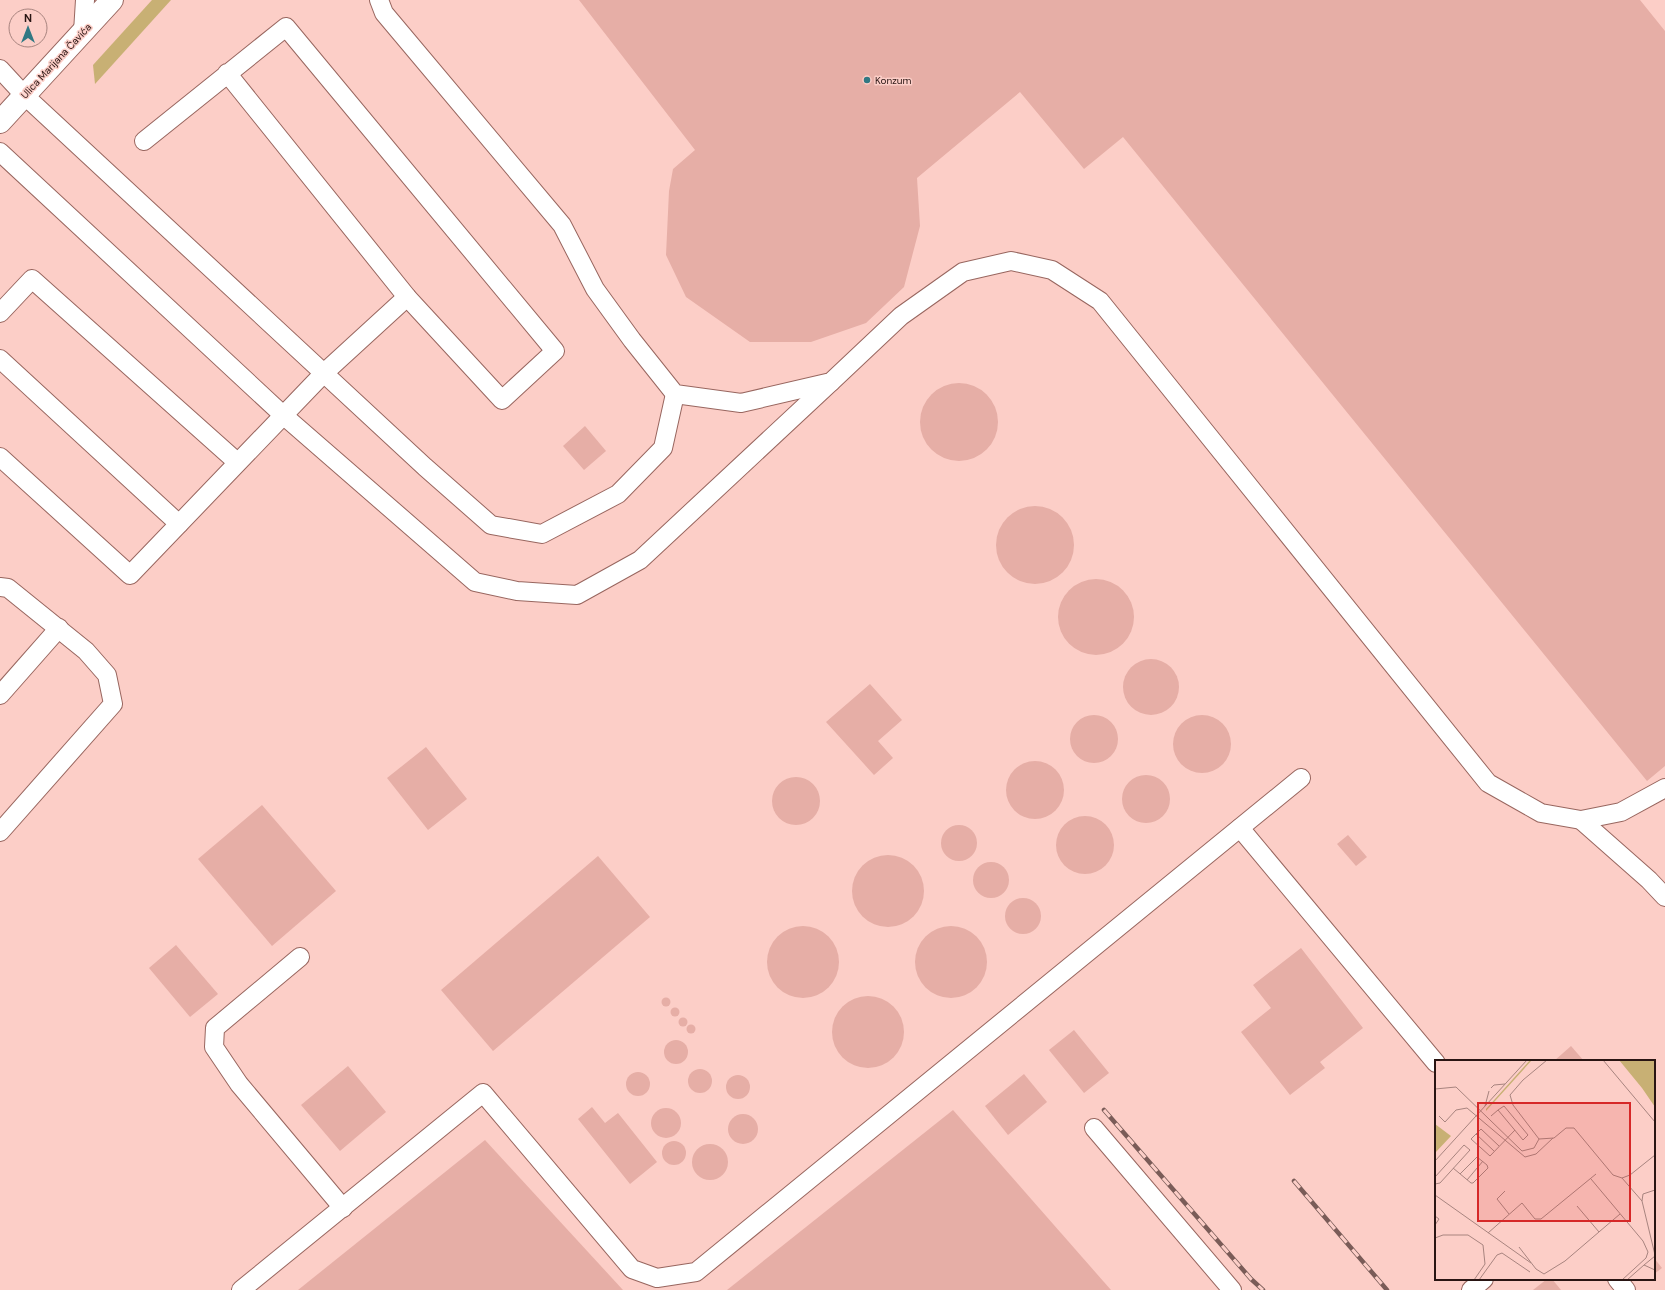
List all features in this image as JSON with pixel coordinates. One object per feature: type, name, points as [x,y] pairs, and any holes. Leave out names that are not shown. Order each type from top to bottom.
[{"type":"street","name":"Ulica Marijana Čavića","points":[[0,122],[112,0]]},
{"type":"lane","points":[[83,32],[85,0]]},
{"type":"lane","points":[[379,0],[384,13],[562,224],[595,289],[632,340],[675,394],[741,403],[831,382]]},
{"type":"lane","points":[[144,142],[227,73],[286,27],[555,351],[502,400],[407,297],[227,73]]},
{"type":"lane","points":[[0,69],[24,95],[324,373],[491,525],[542,534],[618,494],[663,448],[675,394]]},
{"type":"lane","points":[[0,152],[284,415],[475,582],[516,591],[577,595],[640,560],[901,316],[963,272],[1011,262],[1052,270],[1100,301],[1488,783],[1541,813],[1581,820],[1621,812],[1665,788]]},
{"type":"lane","points":[[0,313],[32,279],[237,462]]},
{"type":"lane","points":[[0,457],[130,575],[324,373],[407,297]]},
{"type":"lane","points":[[0,359],[179,524]]},
{"type":"lane","points":[[0,587],[8,588],[86,651],[107,675],[113,704],[0,832]]},
{"type":"lane","points":[[0,696],[59,628]]},
{"type":"lane","points":[[241,1290],[483,1093],[632,1269],[657,1278],[696,1272],[1301,778]]},
{"type":"lane","points":[[1581,820],[1649,880],[1665,897]]},
{"type":"lane","points":[[1240,828],[1435,1062]]},
{"type":"lane","points":[[300,957],[215,1028],[214,1047],[239,1084],[343,1208]]},
{"type":"lane","points":[[1094,1128],[1232,1290]]},
{"type":"lane","points":[[1471,1290],[1483,1280]]},
{"type":"lane","points":[[1618,1280],[1626,1290]]},
{"type":"shaded area","points":[[152,0],[171,0],[95,84],[93,65]]},
{"type":"building","points":[[579,0],[1640,0],[1665,31],[1665,766],[1647,781],[1123,137],[1084,169],[1020,92],[917,178],[920,226],[904,287],[866,323],[811,342],[750,342],[686,297],[666,255],[669,191],[673,169],[695,150]]},
{"type":"building","points":[[959,383],[974,386],[986,395],[995,407],[998,422],[995,437],[986,449],[974,458],[959,461],[944,458],[932,449],[923,437],[920,422],[923,407],[932,395],[944,386]]},
{"type":"building","points":[[585,426],[606,451],[584,470],[563,446]]},
{"type":"building","points":[[1035,506],[1050,509],[1062,518],[1071,530],[1074,545],[1071,560],[1062,572],[1050,581],[1035,584],[1020,581],[1008,572],[999,560],[996,545],[999,530],[1008,518],[1020,509]]},
{"type":"building","points":[[1088,579],[1104,579],[1117,585],[1128,596],[1134,609],[1132,632],[1117,649],[1104,655],[1088,655],[1075,649],[1060,632],[1058,625],[1058,609],[1064,596],[1081,581]]},
{"type":"building","points":[[1145,659],[1157,659],[1167,663],[1175,671],[1179,681],[1179,693],[1175,703],[1167,711],[1157,715],[1145,715],[1135,711],[1127,703],[1123,693],[1123,681],[1127,671],[1135,663]]},
{"type":"building","points":[[870,684],[902,720],[878,741],[893,758],[874,775],[826,722]]},
{"type":"building","points":[[1094,715],[1103,717],[1111,722],[1116,730],[1118,739],[1116,748],[1111,756],[1103,761],[1094,763],[1085,761],[1077,756],[1072,748],[1070,739],[1072,730],[1077,722],[1085,717]]},
{"type":"building","points":[[1202,715],[1218,720],[1226,728],[1231,744],[1226,760],[1218,768],[1202,773],[1186,768],[1178,760],[1173,744],[1178,728],[1186,720]]},
{"type":"building","points":[[426,747],[467,799],[428,830],[387,778]]},
{"type":"building","points":[[1035,761],[1051,766],[1059,774],[1064,790],[1059,806],[1051,814],[1035,819],[1019,814],[1011,806],[1006,790],[1011,774],[1019,766]]},
{"type":"building","points":[[1141,775],[1151,775],[1163,782],[1170,794],[1170,804],[1163,816],[1151,823],[1141,823],[1133,819],[1126,812],[1122,804],[1122,794],[1126,786],[1133,779]]},
{"type":"building","points":[[796,777],[805,779],[813,784],[818,792],[820,801],[818,810],[813,818],[805,823],[796,825],[787,823],[779,818],[774,810],[772,801],[774,792],[779,784],[787,779]]},
{"type":"building","points":[[262,805],[336,891],[272,946],[198,859]]},
{"type":"building","points":[[1085,816],[1101,821],[1109,829],[1114,845],[1109,861],[1101,869],[1085,874],[1069,869],[1061,861],[1056,845],[1061,829],[1069,821]]},
{"type":"building","points":[[963,825],[972,830],[976,836],[976,850],[972,856],[963,861],[955,861],[946,856],[942,850],[941,839],[946,830],[952,826]]},
{"type":"building","points":[[1348,835],[1367,857],[1356,866],[1337,844]]},
{"type":"building","points":[[881,855],[895,855],[902,857],[914,865],[922,877],[924,891],[922,905],[914,917],[902,925],[895,927],[881,927],[874,925],[862,917],[854,905],[852,898],[852,884],[854,877],[862,865],[874,857]]},
{"type":"building","points":[[598,856],[650,917],[493,1051],[441,990]]},
{"type":"building","points":[[995,862],[1004,867],[1008,873],[1008,887],[1004,893],[995,898],[987,898],[978,893],[974,887],[973,876],[978,867],[984,863]]},
{"type":"building","points":[[1027,898],[1036,903],[1040,909],[1040,923],[1036,929],[1027,934],[1019,934],[1010,929],[1006,923],[1005,912],[1010,903],[1016,899]]},
{"type":"building","points":[[796,926],[810,926],[817,928],[829,936],[837,948],[839,962],[837,976],[829,988],[817,996],[810,998],[796,998],[789,996],[777,988],[769,976],[767,969],[767,955],[769,948],[777,936],[789,928]]},
{"type":"building","points":[[944,926],[958,926],[965,928],[977,936],[985,948],[987,962],[985,976],[977,988],[965,996],[958,998],[944,998],[937,996],[925,988],[917,976],[915,969],[915,955],[917,948],[925,936],[937,928]]},
{"type":"building","points":[[176,945],[218,994],[190,1017],[149,968]]},
{"type":"building","points":[[1301,948],[1363,1028],[1320,1062],[1325,1068],[1290,1095],[1241,1032],[1271,1008],[1253,985]]},
{"type":"building","points":[[861,996],[875,996],[882,998],[894,1006],[902,1018],[904,1032],[902,1046],[894,1058],[882,1066],[875,1068],[861,1068],[854,1066],[842,1058],[834,1046],[832,1039],[832,1025],[834,1018],[842,1006],[854,998]]},
{"type":"building","points":[[664,998],[668,998],[670,1002],[668,1006],[664,1006],[662,1004],[662,1000]]},
{"type":"building","points":[[673,1008],[677,1008],[679,1012],[677,1016],[673,1016],[671,1014],[671,1010]]},
{"type":"building","points":[[681,1018],[685,1018],[687,1022],[685,1026],[681,1026],[679,1024],[679,1020]]},
{"type":"building","points":[[689,1025],[693,1025],[695,1029],[693,1033],[689,1033],[687,1031],[687,1027]]},
{"type":"building","points":[[1074,1030],[1109,1073],[1084,1093],[1049,1050]]},
{"type":"building","points":[[676,1040],[681,1041],[687,1047],[687,1057],[681,1063],[676,1064],[671,1063],[665,1057],[664,1052],[665,1047],[671,1041]]},
{"type":"building","points":[[1571,1046],[1583,1060],[1555,1060]]},
{"type":"building","points":[[348,1066],[386,1112],[340,1151],[301,1105]]},
{"type":"building","points":[[700,1069],[705,1070],[711,1076],[711,1086],[705,1092],[700,1093],[695,1092],[689,1086],[688,1081],[689,1076],[695,1070]]},
{"type":"building","points":[[638,1072],[643,1073],[649,1079],[649,1089],[643,1095],[638,1096],[633,1095],[627,1089],[626,1084],[627,1079],[633,1073]]},
{"type":"building","points":[[1024,1074],[1047,1102],[1008,1135],[985,1106]]},
{"type":"building","points":[[738,1075],[743,1076],[749,1082],[749,1092],[743,1098],[738,1099],[733,1098],[727,1092],[726,1087],[727,1082],[733,1076]]},
{"type":"building","points":[[592,1107],[605,1123],[618,1113],[657,1162],[630,1184],[578,1119]]},
{"type":"building","points":[[666,1108],[676,1113],[681,1123],[676,1133],[666,1138],[656,1133],[651,1123],[656,1113]]},
{"type":"building","points":[[953,1110],[1111,1290],[727,1290]]},
{"type":"building","points":[[743,1114],[753,1119],[758,1129],[753,1139],[743,1144],[733,1139],[728,1129],[733,1119]]},
{"type":"building","points":[[485,1140],[623,1290],[298,1290]]},
{"type":"building","points":[[674,1141],[679,1142],[685,1148],[685,1158],[679,1164],[674,1165],[669,1164],[663,1158],[662,1153],[663,1148],[669,1142]]},
{"type":"building","points":[[713,1144],[723,1149],[727,1155],[727,1169],[723,1175],[717,1179],[707,1180],[697,1175],[693,1169],[692,1159],[697,1149],[703,1145]]},
{"type":"building","points":[[1655,1259],[1662,1268],[1655,1273]]},
{"type":"building","points":[[1546,1280],[1553,1280],[1561,1290],[1533,1290]]},
{"type":"railway","points":[[1104,1110],[1251,1279],[1263,1290]]},
{"type":"railway","points":[[1294,1181],[1387,1290]]},
{"type":"place","name":"Konzum","points":[[867,80]]}]
